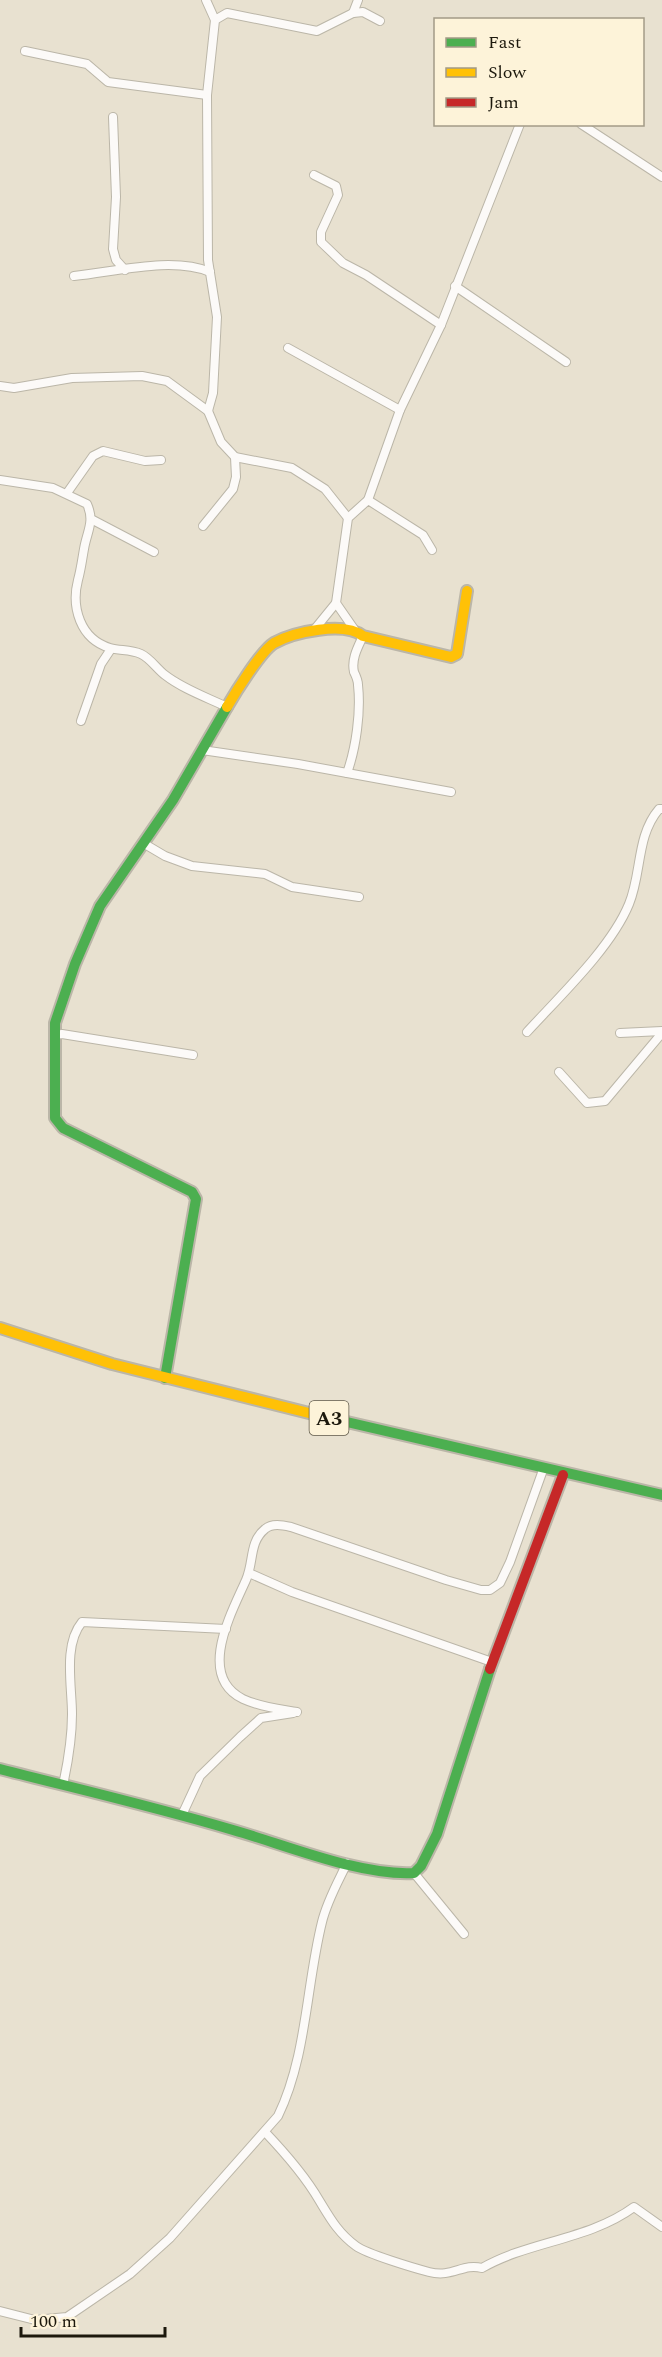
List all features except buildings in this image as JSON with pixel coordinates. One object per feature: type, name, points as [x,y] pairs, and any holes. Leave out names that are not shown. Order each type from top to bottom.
[{"type":"main road","points":[[165,1378],[196,1199],[192,1192],[63,1128],[55,1118],[55,1023],[75,964],[100,906],[143,843],[227,707],[266,649],[272,644],[315,630],[359,633],[451,657],[457,654],[467,591]]},
{"type":"main road","name":"A3","points":[[0,1328],[44,1344],[165,1378],[563,1475],[662,1495]]},
{"type":"main road","points":[[0,1769],[182,1815],[347,1863],[393,1874],[414,1873],[421,1866],[437,1834],[492,1662],[563,1475]]},
{"type":"street","points":[[206,0],[215,20],[207,95],[210,272],[217,317],[213,393],[208,411]]},
{"type":"street","points":[[353,13],[358,0]]},
{"type":"street","points":[[215,20],[227,13],[317,31],[353,13],[363,12],[380,21]]},
{"type":"street","points":[[25,51],[87,64],[108,82],[207,95]]},
{"type":"street","points":[[112,117],[116,197],[113,249],[116,260],[125,270]]},
{"type":"street","points":[[315,630],[336,603],[348,518],[368,500],[400,410],[441,325],[519,126]]},
{"type":"street","points":[[584,126],[662,177]]},
{"type":"street","points":[[314,175],[336,186],[338,195],[321,232],[321,242],[343,264],[366,275],[441,325]]},
{"type":"street","points":[[74,276],[194,265],[210,272]]},
{"type":"street","points":[[455,285],[566,362]]},
{"type":"street","points":[[288,348],[400,410]]},
{"type":"street","points":[[0,386],[15,388],[72,378],[142,376],[167,381],[208,411],[221,442],[235,457],[292,468],[325,489],[348,518]]},
{"type":"street","points":[[67,493],[93,456],[104,451],[145,461],[161,460]]},
{"type":"street","points":[[203,526],[233,489],[236,477],[235,457]]},
{"type":"street","points":[[0,480],[53,488],[87,504],[91,519],[77,583],[77,614],[91,639],[111,649],[127,649],[143,655],[173,680],[227,707]]},
{"type":"street","points":[[368,500],[423,535],[432,550]]},
{"type":"street","points":[[91,519],[154,552]]},
{"type":"street","points":[[336,603],[359,633],[353,669],[358,684],[358,702],[353,757],[347,773]]},
{"type":"street","points":[[81,721],[101,664],[111,649]]},
{"type":"street","points":[[202,750],[451,792]]},
{"type":"street","points":[[527,1032],[569,986],[618,926],[630,902],[649,821],[659,809],[662,809]]},
{"type":"street","points":[[143,843],[165,856],[192,866],[265,874],[292,887],[359,897]]},
{"type":"street","points":[[620,1033],[662,1032]]},
{"type":"street","points":[[559,1072],[587,1103],[605,1101],[662,1032]]},
{"type":"street","points":[[55,1035],[62,1034],[193,1054]]},
{"type":"street","points":[[182,1815],[200,1776],[261,1718],[297,1712],[244,1699],[235,1694],[219,1670],[226,1629],[249,1573],[258,1536],[270,1525],[283,1526],[446,1580],[481,1590],[490,1590],[500,1583],[510,1562],[543,1470]]},
{"type":"street","points":[[249,1573],[292,1592],[492,1662]]},
{"type":"street","points":[[63,1785],[70,1749],[72,1714],[70,1677],[73,1643],[76,1630],[82,1622],[226,1629]]},
{"type":"street","points":[[0,2312],[34,2320],[67,2317],[130,2274],[170,2238],[278,2116],[289,2093],[322,1922],[347,1863]]},
{"type":"street","points":[[414,1873],[464,1935]]},
{"type":"street","points":[[265,2132],[319,2199],[327,2218],[341,2234],[358,2248],[429,2272],[447,2275],[473,2266],[482,2268],[500,2257],[546,2245],[617,2219],[634,2207],[662,2228]]},
{"type":"traffic: fast","points":[[165,1378],[196,1199],[192,1192],[63,1128],[55,1118],[55,1023],[75,964],[100,906],[173,800],[227,707]]},
{"type":"traffic: fast","points":[[321,1416],[662,1495]]},
{"type":"traffic: fast","points":[[0,1769],[233,1830],[347,1865],[393,1873],[414,1873],[421,1866],[437,1834],[490,1669]]},
{"type":"traffic: slow","points":[[227,707],[269,647],[283,639],[306,632],[344,629],[363,636],[451,657],[457,654],[467,591]]},
{"type":"traffic: slow","points":[[0,1328],[112,1364],[321,1416]]},
{"type":"traffic: jam","points":[[490,1669],[563,1475]]}]
